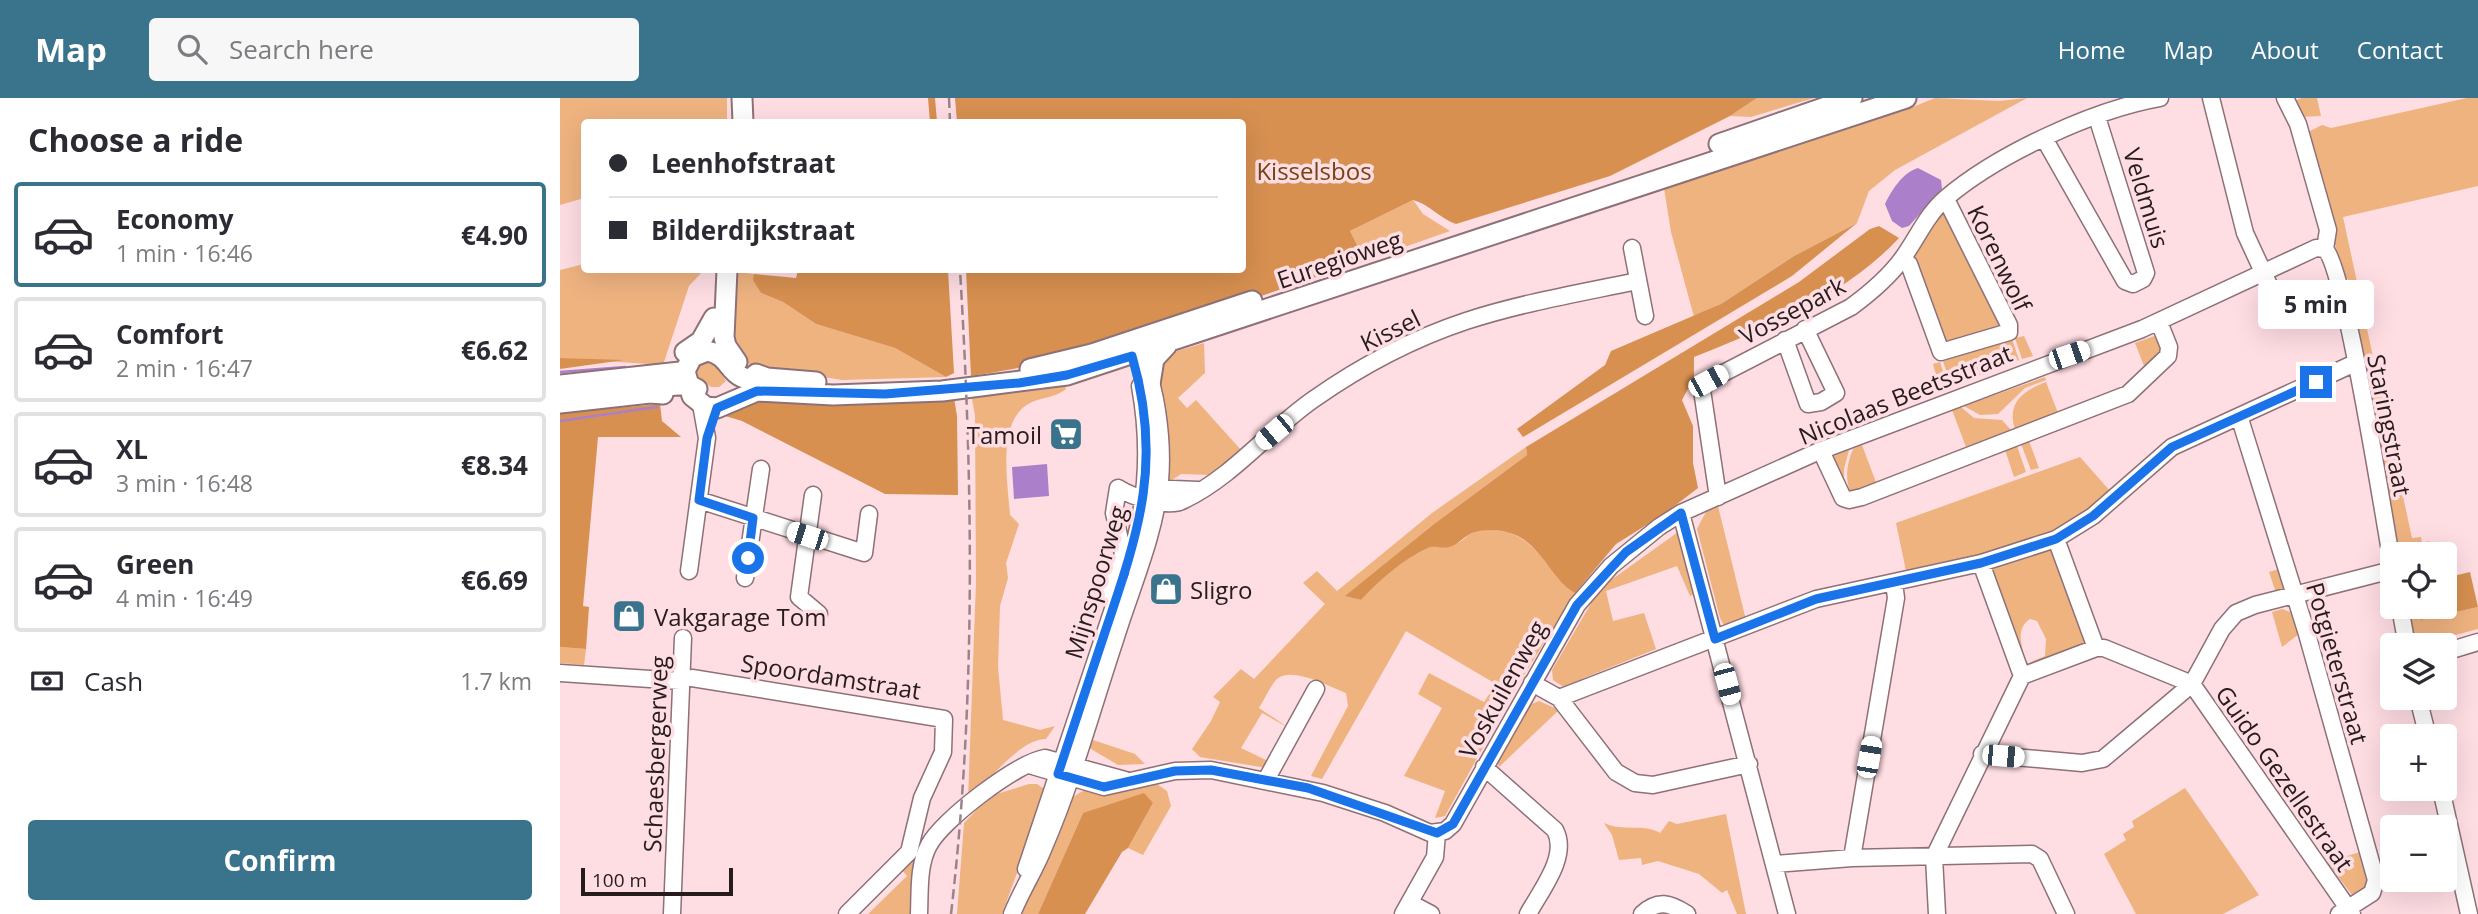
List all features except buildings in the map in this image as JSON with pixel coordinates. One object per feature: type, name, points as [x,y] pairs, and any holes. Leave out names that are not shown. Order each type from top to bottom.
[{"type":"main road","points":[[742,98],[743,119]]},
{"type":"main road","name":"Euregioweg","points":[[738,372],[767,378],[839,384],[944,383],[1072,359],[1852,98]]},
{"type":"main road","name":"Euregioweg","points":[[560,385],[649,384],[704,394],[757,391],[885,394],[1007,385],[1067,375],[1906,98]]},
{"type":"main road","points":[[716,349],[692,357],[704,394],[734,389],[738,372],[716,349],[713,337],[718,297],[726,276]]},
{"type":"main road","points":[[716,349],[726,276]]},
{"type":"main road","points":[[1072,359],[1090,360],[1135,352],[1199,323],[1214,313]]},
{"type":"main road","points":[[649,384],[705,337],[714,318]]},
{"type":"main road","points":[[1150,384],[1154,359],[1170,343]]},
{"type":"main road","name":"Euregioweg","points":[[560,403],[649,384]]},
{"type":"street","name":"Vossepark","points":[[1718,497],[1702,390],[1708,381],[1851,307],[1872,292],[1902,259],[1919,230],[1946,198],[1994,166],[2097,117],[2160,98]]},
{"type":"street","points":[[2211,98],[2245,233],[2283,313]]},
{"type":"street","name":"Staringstraat","points":[[2285,98],[2298,124],[2328,230],[2325,249],[2335,266],[2388,542]]},
{"type":"street","name":"Veldmuis","points":[[2045,140],[2125,281],[2133,284],[2143,279],[2146,273],[2097,117]]},
{"type":"street","name":"Korenwolf","points":[[1902,259],[1909,264],[1941,352],[2009,332],[2009,325],[1946,198]]},
{"type":"street","points":[[1632,248],[1645,316]]},
{"type":"street","name":"Nicolaas Beetsstraat","points":[[1681,513],[1821,451],[2159,321],[2316,248],[2325,249]]},
{"type":"street","name":"Kissel","points":[[1087,662],[1123,554],[1114,513],[1118,488],[1151,494],[1198,491],[1218,479],[1311,401],[1374,361],[1415,341],[1466,321],[1637,281]]},
{"type":"street","points":[[1821,451],[1843,498],[1849,500],[1862,497],[2127,394],[2168,356],[2169,347],[2159,321]]},
{"type":"street","points":[[1785,340],[1808,404],[1821,402],[1836,393],[1805,329]]},
{"type":"street","name":"Mijnspoorweg","points":[[1012,914],[1029,856],[1066,770],[1145,545],[1160,440],[1150,384],[1135,352]]},
{"type":"street","name":"Mijnspoorweg","points":[[1135,352],[1147,432],[1151,494]]},
{"type":"street","points":[[1559,698],[1816,599],[1981,563],[2056,539],[2093,516],[2172,447],[2239,419],[2355,363]]},
{"type":"street","points":[[689,571],[707,438],[704,394]]},
{"type":"street","name":"Potgieterstraat","points":[[2239,419],[2295,596],[2376,880],[2372,893],[2346,912]]},
{"type":"street","points":[[745,578],[761,469]]},
{"type":"street","points":[[813,495],[799,597],[819,614]]},
{"type":"street","points":[[699,500],[863,553],[869,514]]},
{"type":"street","points":[[1681,513],[1776,864],[1787,914]]},
{"type":"street","name":"Voskuilenweg","points":[[1437,833],[1453,824],[1577,605],[1626,552],[1681,513]]},
{"type":"street","points":[[1937,914],[1934,857],[2022,676],[2096,648],[2056,539]]},
{"type":"street","points":[[1981,563],[2022,676]]},
{"type":"street","points":[[1982,754],[2082,763],[2103,760],[2192,684],[2222,629],[2236,613],[2255,605],[2380,572]]},
{"type":"street","points":[[1852,858],[1896,598],[1894,583]]},
{"type":"street","name":"Schaesbergerweg","points":[[672,914],[686,680],[683,638]]},
{"type":"street","points":[[2457,648],[2478,642]]},
{"type":"street","name":"Guido Gezellestraat","points":[[2096,648],[2104,648],[2192,684],[2346,912]]},
{"type":"street","points":[[560,673],[686,680]]},
{"type":"street","name":"Spoordamstraat","points":[[686,680],[944,719],[943,752],[922,798],[909,852],[847,914]]},
{"type":"street","points":[[1532,683],[1559,698],[1616,772],[1635,783],[1653,785],[1749,764]]},
{"type":"street","points":[[1266,780],[1316,689]]},
{"type":"street","points":[[919,914],[922,864],[935,835],[968,806],[1029,765],[1045,758],[1066,770],[1125,780],[1195,769],[1266,780],[1340,798],[1437,833],[1434,857],[1406,909],[1431,914]]},
{"type":"street","points":[[1484,767],[1555,830],[1561,842],[1559,854],[1528,914]]},
{"type":"street","points":[[2444,801],[2469,914]]},
{"type":"street","points":[[1776,864],[1852,858],[2034,855],[2040,859],[2066,914]]},
{"type":"street","points":[[1643,914],[1651,906],[1666,903],[1687,914]]},
{"type":"shaded area","points":[[560,98],[727,98],[727,119],[581,119],[581,199],[560,205]]},
{"type":"shaded area","points":[[1757,98],[1814,98],[1751,117],[1730,116]]},
{"type":"shaded area","points":[[1935,98],[1999,101],[2027,98],[1895,170],[1869,191],[1857,223],[1794,256],[1721,304],[1694,317],[1671,232],[1663,182],[1903,111]]},
{"type":"shaded area","points":[[2302,98],[2317,98],[2321,116],[2302,117],[2291,102]]},
{"type":"shaded area","points":[[2467,98],[2478,98],[2478,186],[2343,217],[2412,538],[2421,537],[2422,542],[2394,542],[2348,279],[2344,278],[2304,134],[2322,125],[2331,128]]},
{"type":"shaded area","points":[[1918,168],[1941,180],[1942,189],[1909,226],[1902,228],[1892,221],[1885,204],[1903,178]]},
{"type":"shaded area","points":[[1413,200],[1423,214],[1450,231],[1365,261],[1350,231]]},
{"type":"shaded area","points":[[1943,212],[2005,324],[1949,350],[1910,254],[1911,248]]},
{"type":"shaded area","points":[[581,265],[581,273],[701,273],[689,286],[663,365],[560,358],[560,270]]},
{"type":"shaded area","points":[[738,273],[754,274],[761,293],[783,302],[816,324],[895,348],[946,377],[842,380],[748,364],[730,336]]},
{"type":"shaded area","points":[[2157,335],[2163,349],[2146,371],[2135,343]]},
{"type":"shaded area","points":[[2024,336],[2033,356],[2022,359],[2015,338]]},
{"type":"shaded area","points":[[2012,339],[2019,360],[1951,386],[1943,361]]},
{"type":"shaded area","points":[[1204,343],[1205,373],[1178,398],[1187,408],[1196,400],[1242,451],[1211,475],[1181,474],[1169,482],[1166,422],[1157,374],[1164,355]]},
{"type":"shaded area","points":[[708,362],[716,366],[726,381],[719,387],[711,387],[696,376],[699,366]]},
{"type":"shaded area","points":[[1940,362],[1948,387],[1940,390],[1933,364]]},
{"type":"shaded area","points":[[2045,377],[2046,380],[2025,388],[1998,414],[1980,415],[1964,406]]},
{"type":"shaded area","points":[[2046,382],[2058,413],[2015,429],[2015,404],[2025,393]]},
{"type":"shaded area","points":[[1065,384],[1066,389],[1062,392],[1030,403],[1019,411],[1008,438],[1006,470],[1010,515],[1019,524],[1006,563],[1008,578],[1000,606],[998,667],[1003,720],[1040,730],[1055,726],[1046,739],[1025,746],[1004,763],[968,800],[976,582],[975,415],[971,394],[1019,392]]},
{"type":"shaded area","points":[[1961,407],[1974,418],[2002,420],[2011,430],[1966,447],[1952,410]]},
{"type":"shaded area","points":[[2029,441],[2039,468],[2031,470],[2021,444]]},
{"type":"shaded area","points":[[1862,445],[1877,485],[1851,495],[1847,477],[1849,461],[1853,449]]},
{"type":"shaded area","points":[[2017,446],[2026,472],[2014,477],[2005,450]]},
{"type":"shaded area","points":[[1526,447],[1527,455],[1434,524],[1346,596],[1361,600],[1411,556],[1433,546],[1459,542],[1470,534],[1490,530],[1504,531],[1522,539],[1575,593],[1516,688],[1445,816],[1435,818],[1445,791],[1404,776],[1442,708],[1418,694],[1429,673],[1484,702],[1496,684],[1406,631],[1322,779],[1311,776],[1348,706],[1346,693],[1301,676],[1284,676],[1277,679],[1259,708],[1289,728],[1262,713],[1241,748],[1270,762],[1267,768],[1200,757],[1192,749],[1220,702],[1213,697],[1241,669],[1254,679],[1325,604],[1303,583],[1317,571],[1337,591],[1432,513]]},
{"type":"shaded area","points":[[1849,450],[1844,469],[1844,486],[1827,459]]},
{"type":"shaded area","points":[[2080,457],[2111,492],[2083,518],[2020,545],[1974,558],[1906,571],[1896,523]]},
{"type":"shaded area","points":[[1047,464],[1049,496],[1014,499],[1012,467]]},
{"type":"shaded area","points":[[1718,506],[1746,620],[1725,627],[1720,618],[1697,529],[1707,510]]},
{"type":"shaded area","points":[[1678,532],[1695,594],[1690,596],[1677,566],[1606,591],[1613,621],[1644,613],[1656,649],[1584,678],[1572,688],[1565,688],[1553,680],[1552,670],[1600,588]]},
{"type":"shaded area","points":[[2052,549],[2088,642],[2087,648],[2033,668],[2031,662],[2045,656],[2046,639],[2037,621],[2030,619],[2021,635],[2027,667],[1992,569]]},
{"type":"shaded area","points":[[2279,569],[2285,588],[2283,593],[2276,593],[2269,572]]},
{"type":"shaded area","points":[[2478,607],[2478,629],[2457,635],[2412,633],[2409,619],[2457,619],[2457,612]]},
{"type":"shaded area","points":[[2282,609],[2293,613],[2299,634],[2282,647],[2272,612]]},
{"type":"shaded area","points":[[560,647],[586,649],[584,665],[560,663]]},
{"type":"shaded area","points":[[1539,701],[1559,710],[1499,767],[1497,761],[1529,705]]},
{"type":"shaded area","points":[[1087,738],[1135,754],[1145,764],[1118,765],[1086,746]]},
{"type":"shaded area","points":[[1037,784],[1047,791],[1002,914],[957,914],[964,823],[990,796]]},
{"type":"shaded area","points":[[1157,784],[1167,791],[1171,806],[1143,855],[1128,848],[1153,803],[1083,813],[1038,914],[1018,914],[1035,883],[1073,797],[1086,789],[1116,792]]},
{"type":"shaded area","points":[[2185,788],[2259,895],[2223,914],[2136,914],[2104,854],[2126,840],[2123,834],[2134,827],[2132,821]]},
{"type":"shaded area","points":[[1726,814],[1746,914],[1737,914],[1727,890],[1722,893],[1699,874],[1658,861],[1642,865],[1641,858],[1619,860],[1612,835],[1604,823],[1618,827],[1647,828],[1660,833],[1669,821],[1677,824]]},
{"type":"shaded area","points":[[922,851],[915,914],[868,914],[907,876],[902,870],[916,853]]},
{"type":"shaded area","points":[[2360,852],[2368,879],[2367,887],[2352,895],[2327,862]]},
{"type":"green space","points":[[928,98],[935,98],[937,119],[930,119]]},
{"type":"green space","name":"Kisselsbos","points":[[955,98],[1757,98],[1730,116],[1610,176],[1456,224],[1413,200],[1350,231],[1365,261],[1121,342],[1071,356],[971,376],[966,273],[1246,273],[1246,119],[957,119]]},
{"type":"green space","points":[[1857,223],[1792,276],[1523,437],[1517,429],[1605,365],[1611,351],[1721,304],[1794,256]]},
{"type":"green space","points":[[1879,226],[1899,238],[1855,277],[1777,322],[1694,357],[1694,378],[1682,400],[1693,426],[1693,463],[1698,488],[1664,514],[1616,544],[1575,593],[1567,588],[1523,539],[1512,533],[1491,530],[1472,533],[1449,547],[1431,547],[1419,552],[1392,571],[1361,600],[1345,596],[1434,524],[1527,455],[1526,447],[1799,282],[1870,229]]},
{"type":"green space","points":[[797,273],[948,273],[954,373],[946,377],[895,348],[816,324],[783,302],[761,293],[753,280],[754,274],[796,278]]},
{"type":"green space","points":[[560,358],[624,360],[560,369]]},
{"type":"green space","points":[[953,392],[957,416],[958,495],[885,494],[742,421],[722,415],[747,399]]},
{"type":"green space","points":[[660,404],[662,421],[681,437],[598,437],[583,606],[589,607],[586,649],[560,647],[560,413]]},
{"type":"green space","points":[[2470,572],[2478,607],[2457,612],[2457,575]]},
{"type":"green space","points":[[1144,793],[1153,803],[1128,848],[1122,852],[1085,914],[1038,914],[1083,813]]},
{"type":"waterway","points":[[560,372],[625,367]]},
{"type":"waterway","points":[[560,421],[657,407]]},
{"type":"railway","points":[[949,98],[950,119]]},
{"type":"railway","points":[[951,914],[965,753],[970,592],[968,431],[960,273]]},
{"type":"place","name":"Tamoil","points":[[1066,434]]},
{"type":"place","name":"Sligro","points":[[1166,589]]},
{"type":"place","name":"Vakgarage Tom","points":[[629,616]]},
{"type":"route","points":[[748,558],[753,518],[699,500],[707,438],[717,408],[728,406],[749,392],[757,391],[833,395],[982,388],[1067,375],[1132,356],[1140,383],[1147,432],[1146,488],[1141,518],[1130,559],[1058,774],[1104,787],[1125,780],[1175,771],[1211,770],[1308,788],[1375,809],[1427,832],[1437,833],[1445,831],[1453,824],[1577,605],[1626,552],[1681,513],[1715,639],[1816,599],[1981,563],[2056,539],[2093,516],[2172,447],[2316,382]]}]
